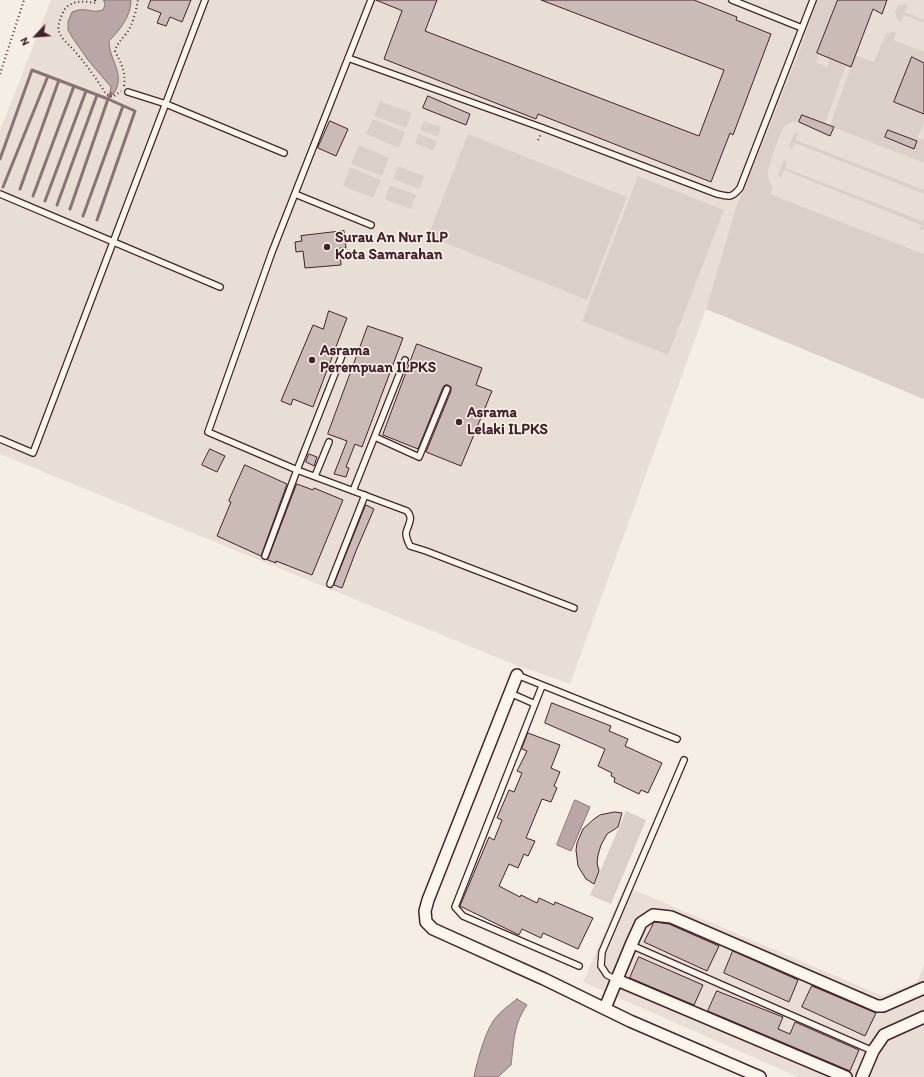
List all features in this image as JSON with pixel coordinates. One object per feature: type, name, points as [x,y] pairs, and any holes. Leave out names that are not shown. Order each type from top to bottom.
[{"type":"street","points":[[517,676],[428,900],[425,911],[426,922],[433,929],[544,979],[630,1021],[760,1077]]},
{"type":"street","points":[[605,1008],[641,924],[653,915],[671,917],[877,1006],[883,1006],[924,988]]},
{"type":"street","points":[[617,980],[846,1077]]},
{"type":"street","points":[[862,1077],[873,1051],[884,1035],[924,1017]]},
{"type":"lane","points":[[0,439],[32,453],[205,0]]},
{"type":"lane","points":[[371,0],[272,252],[208,432],[297,470],[407,511],[410,515],[411,522],[406,534],[410,546],[574,608]]},
{"type":"lane","points":[[732,0],[802,28]]},
{"type":"lane","points":[[348,58],[543,128],[728,197],[735,194],[740,188],[813,0]]},
{"type":"lane","points":[[128,92],[166,104],[284,153]]},
{"type":"lane","points":[[0,194],[220,287]]},
{"type":"lane","points":[[295,194],[371,225]]},
{"type":"lane","points":[[265,556],[342,353]]},
{"type":"lane","points":[[353,491],[405,360]]},
{"type":"lane","points":[[375,437],[419,457],[446,389]]},
{"type":"lane","points":[[315,476],[329,442]]},
{"type":"lane","points":[[330,584],[365,495]]},
{"type":"lane","points":[[517,676],[677,739]]},
{"type":"lane","points":[[542,686],[455,907],[463,916],[579,966]]},
{"type":"lane","points":[[510,693],[535,704]]},
{"type":"lane","points":[[617,980],[608,975],[601,966],[602,952],[684,760]]},
{"type":"lane","points":[[631,945],[873,1051]]},
{"type":"path","points":[[0,74],[24,0]]},
{"type":"path","points":[[95,0],[96,3],[77,1],[70,4],[64,10],[58,24],[59,32],[62,38],[74,50],[106,94],[113,97],[119,93],[124,86],[125,76],[123,67],[115,51],[117,44],[127,33],[135,14],[138,0]]},
{"type":"path","points":[[124,86],[128,92]]},
{"type":"shaded area","points":[[51,0],[924,0],[924,254],[746,185],[736,207],[706,309],[570,684],[508,662],[0,454],[0,131]]},
{"type":"shaded area","points":[[104,0],[131,0],[131,6],[127,17],[109,41],[118,74],[117,87],[113,95],[110,92],[111,87],[88,60],[68,30],[68,22],[72,12],[77,10],[103,10],[105,5]]},
{"type":"shaded area","points":[[817,0],[838,0],[817,52],[819,54],[816,62],[827,67],[830,58],[846,65],[825,124],[802,114],[798,122],[791,123],[784,127],[768,171],[768,177],[773,187],[770,194],[924,254],[924,399],[706,309],[736,207],[802,45]]},
{"type":"shaded area","points":[[904,4],[907,5],[905,12],[924,20],[924,23],[904,15],[901,22],[897,19],[895,12],[898,6]]},
{"type":"shaded area","points":[[896,32],[894,40],[924,52],[924,122],[918,137],[924,140],[924,163],[830,126],[855,55],[874,62],[886,34]]},
{"type":"shaded area","points":[[380,101],[412,113],[406,128],[374,116]]},
{"type":"shaded area","points":[[373,119],[405,132],[399,148],[366,134]]},
{"type":"shaded area","points":[[424,121],[441,127],[438,137],[420,130]]},
{"type":"shaded area","points":[[799,132],[796,140],[924,190],[924,194],[795,143],[791,150],[789,145],[794,134]]},
{"type":"shaded area","points":[[419,134],[437,141],[433,151],[415,143]]},
{"type":"shaded area","points":[[468,134],[627,197],[587,300],[428,236]]},
{"type":"shaded area","points":[[359,145],[389,158],[382,176],[351,164]]},
{"type":"shaded area","points":[[787,160],[785,168],[922,221],[924,218],[924,229],[919,231],[921,225],[784,170],[781,178],[778,174],[783,162]]},
{"type":"shaded area","points":[[398,166],[424,176],[419,189],[393,179]]},
{"type":"shaded area","points":[[350,167],[381,180],[373,198],[343,186]]},
{"type":"shaded area","points":[[638,176],[724,210],[668,355],[582,321]]},
{"type":"shaded area","points":[[390,185],[416,195],[411,209],[385,199]]},
{"type":"shaded area","points":[[575,800],[590,807],[571,851],[557,845]]},
{"type":"shaded area","points":[[626,811],[646,820],[611,904],[590,895]]},
{"type":"shaded area","points":[[625,886],[883,996],[917,982],[924,965],[924,1077],[798,1077],[583,982]]},
{"type":"shaded area","points":[[517,999],[527,1005],[522,1012],[517,1027],[511,1065],[498,1077],[474,1077],[489,1028],[500,1013]]},
{"type":"building","points":[[151,0],[191,0],[182,22],[170,17],[166,26],[157,23],[161,13],[148,8]]},
{"type":"building","points":[[376,0],[437,0],[425,31],[699,136],[724,70],[541,0],[694,0],[737,17],[736,20],[771,34],[733,135],[730,133],[711,182],[538,114],[536,119],[384,59],[402,11]]},
{"type":"building","points":[[838,0],[887,0],[882,14],[873,9],[851,67],[817,53]]},
{"type":"building","points":[[912,57],[924,63],[924,114],[894,102]]},
{"type":"building","points":[[428,96],[470,114],[466,125],[423,108]]},
{"type":"building","points":[[802,115],[834,127],[830,136],[799,122]]},
{"type":"building","points":[[330,121],[348,129],[336,156],[318,148]]},
{"type":"building","points":[[888,130],[917,141],[914,149],[885,137]]},
{"type":"building","points":[[344,231],[346,248],[340,248],[341,265],[305,268],[303,251],[296,252],[295,242],[302,241],[301,236]]},
{"type":"building","points":[[329,311],[347,318],[313,407],[293,399],[291,405],[281,401],[313,325],[323,329]]},
{"type":"building","points":[[368,326],[403,338],[362,447],[355,444],[346,467],[349,468],[346,477],[334,474],[347,441],[328,434]]},
{"type":"building","points":[[417,344],[482,368],[476,385],[492,391],[461,466],[426,452],[451,391],[451,387],[448,385],[443,387],[418,449],[383,435]]},
{"type":"building","points":[[210,449],[225,456],[217,472],[202,465]]},
{"type":"building","points":[[309,454],[317,457],[314,466],[306,462]]},
{"type":"building","points":[[245,465],[287,484],[261,556],[217,536],[231,502],[229,501]]},
{"type":"building","points":[[297,484],[313,490],[314,488],[343,500],[312,575],[276,561],[276,563],[268,560]]},
{"type":"building","points":[[366,505],[374,509],[342,588],[334,585]]},
{"type":"building","points":[[552,703],[611,726],[609,731],[628,739],[625,746],[662,763],[648,793],[641,790],[639,794],[614,782],[615,778],[611,776],[612,773],[598,766],[605,749],[545,723]]},
{"type":"building","points":[[528,733],[560,745],[551,768],[560,772],[554,786],[557,788],[551,802],[542,799],[526,838],[535,841],[528,856],[524,854],[518,868],[509,864],[499,886],[520,897],[521,895],[537,903],[539,898],[554,905],[555,902],[593,918],[578,949],[543,933],[541,938],[522,929],[519,935],[460,906],[489,837],[494,840],[502,820],[497,818],[509,790],[514,792],[522,773],[517,771],[527,751],[522,749]]},
{"type":"building","points":[[615,812],[622,813],[618,827],[607,834],[601,845],[597,863],[599,871],[594,884],[586,879],[578,866],[576,850],[577,843],[583,829],[594,819],[600,815]]},
{"type":"building","points":[[655,922],[669,924],[719,946],[707,971],[644,942]]},
{"type":"building","points":[[733,951],[798,980],[789,1002],[724,973]]},
{"type":"building","points":[[639,957],[703,985],[694,1005],[630,978]]},
{"type":"building","points":[[812,986],[876,1013],[865,1036],[802,1007]]},
{"type":"building","points":[[717,991],[783,1017],[778,1029],[790,1034],[795,1022],[859,1050],[850,1071],[708,1011]]},
{"type":"waterway","points":[[0,159],[32,70],[108,99],[111,93]]},
{"type":"waterway","points":[[3,187],[48,76]]},
{"type":"waterway","points":[[20,189],[59,80]]},
{"type":"waterway","points":[[33,196],[74,86]]},
{"type":"waterway","points":[[45,201],[86,91]]},
{"type":"waterway","points":[[57,205],[97,95]]},
{"type":"waterway","points":[[70,209],[108,99],[135,111],[97,220]]},
{"type":"waterway","points":[[83,216],[123,106]]},
{"type":"place","name":"Surau An Nur ILP Kota Samarahan","points":[[327,247]]},
{"type":"place","name":"Asrama Perempuan ILPKS","points":[[312,360]]},
{"type":"place","name":"Asrama Lelaki ILPKS","points":[[459,422]]}]
